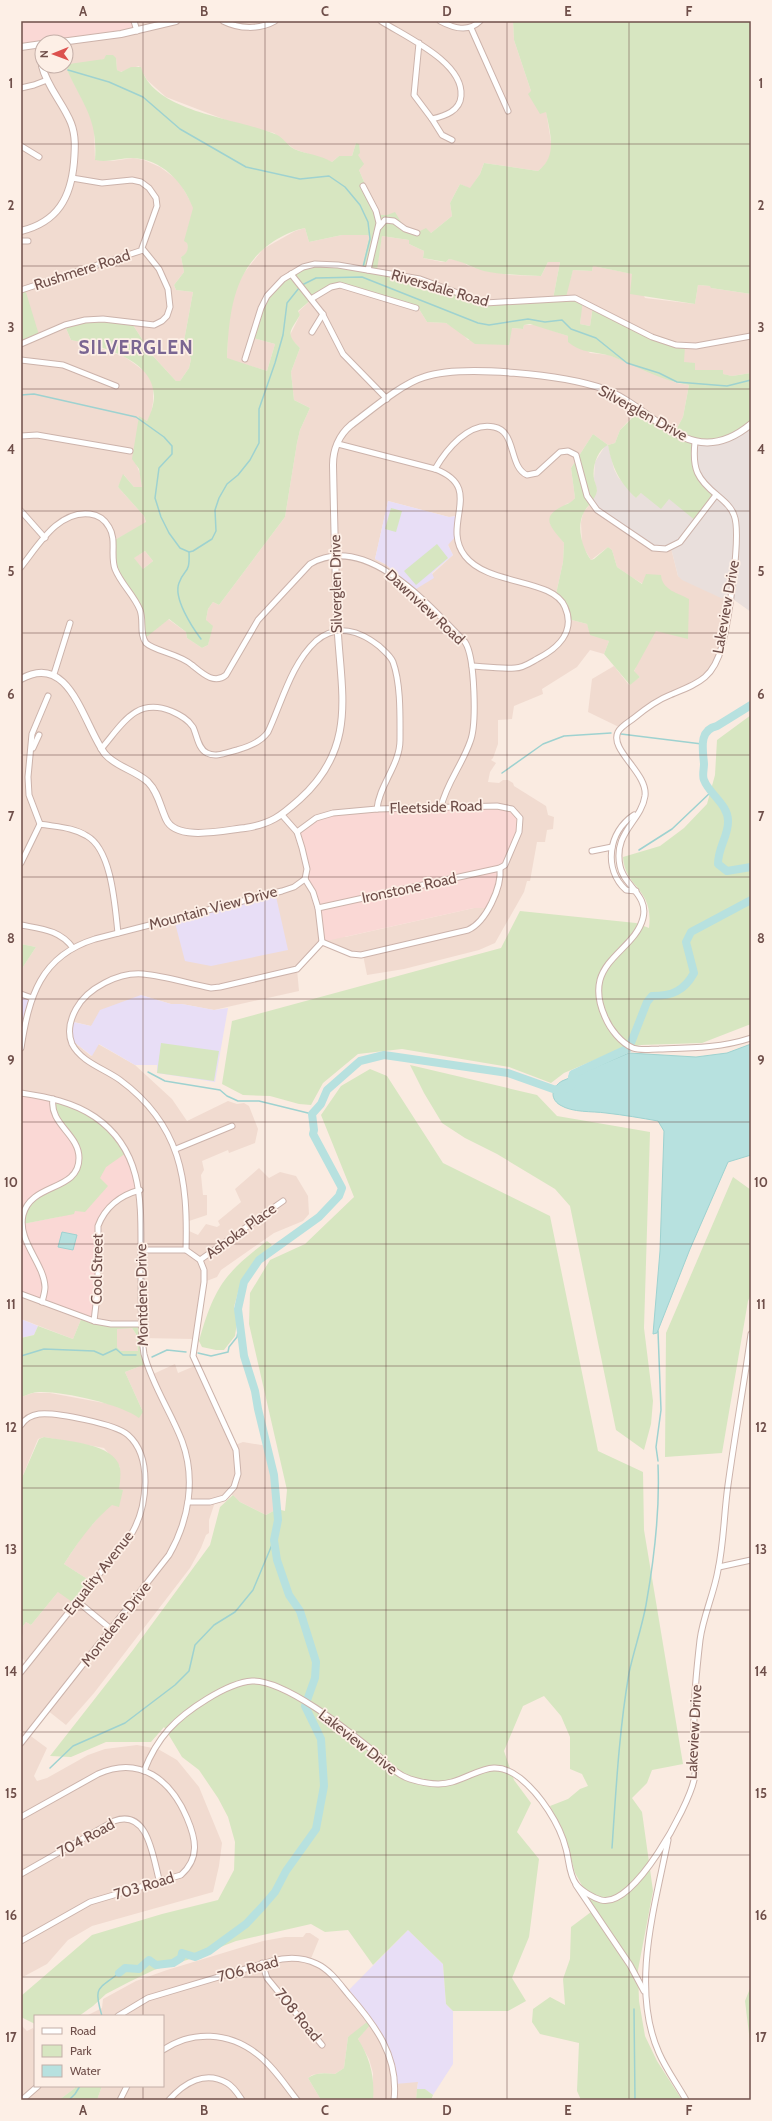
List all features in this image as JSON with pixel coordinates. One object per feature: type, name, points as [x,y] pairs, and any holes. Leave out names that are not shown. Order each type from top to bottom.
[{"type":"street","points":[[134,21],[137,31]]},
{"type":"street","points":[[74,40],[137,31],[176,21]]},
{"type":"street","points":[[223,21],[239,27],[259,27],[275,21]]},
{"type":"street","points":[[381,21],[419,43],[449,68],[459,83],[461,92],[460,103],[455,109],[440,117],[432,119]]},
{"type":"street","points":[[440,21],[456,28],[471,28],[480,21]]},
{"type":"street","points":[[471,28],[508,110]]},
{"type":"street","points":[[419,43],[414,96],[432,119],[442,135],[452,140]]},
{"type":"street","points":[[21,47],[34,45]]},
{"type":"street","points":[[21,230],[42,223],[56,211],[68,194],[72,178],[75,149],[73,130],[69,119],[45,74]]},
{"type":"street","points":[[21,88],[47,80]]},
{"type":"street","points":[[21,146],[39,157]]},
{"type":"street","points":[[21,344],[59,328],[85,320],[103,319],[154,325],[162,321],[170,307],[168,289],[159,269],[143,250],[143,245],[157,206],[156,198],[150,188],[141,182],[132,180],[102,183],[72,178]]},
{"type":"street","points":[[363,186],[378,216],[379,227],[375,237],[368,270]]},
{"type":"street","points":[[379,227],[388,220],[417,233]]},
{"type":"street","points":[[21,241],[28,241]]},
{"type":"street","name":"Rushmere Road","points":[[21,290],[143,250]]},
{"type":"street","name":"Riversdale Road","points":[[246,359],[263,302],[274,288],[291,274],[304,267],[315,264],[338,264],[420,279],[485,303],[575,298],[652,337],[676,345],[696,346],[751,336]]},
{"type":"street","points":[[291,274],[323,314],[343,354],[387,399]]},
{"type":"street","points":[[311,298],[331,287],[340,285],[416,308]]},
{"type":"street","points":[[312,332],[323,314]]},
{"type":"street","points":[[21,360],[63,365],[116,386]]},
{"type":"street","name":"Silverglen Drive","points":[[54,674],[64,683],[71,693],[101,749],[108,758],[142,776],[151,784],[157,794],[168,824],[178,830],[198,833],[251,827],[269,823],[282,815],[318,780],[327,766],[342,725],[344,703],[337,631],[333,465],[338,444],[346,429],[417,379],[444,373],[483,372],[555,378],[592,385],[613,393],[673,432],[695,442],[706,443],[725,440],[736,435],[751,424]]},
{"type":"street","points":[[435,469],[460,439],[471,430],[483,426],[500,429],[506,434],[520,468],[527,475],[537,473],[560,452],[572,452],[576,455],[579,461],[587,496],[598,510],[645,543],[659,549],[670,548],[680,542],[716,495]]},
{"type":"street","points":[[21,436],[37,435],[130,451]]},
{"type":"street","name":"Lakeview Drive","points":[[695,442],[694,462],[697,474],[704,484],[730,507],[737,527],[732,579],[722,646],[714,666],[706,678],[698,684],[656,702],[618,732],[617,738],[619,745],[640,776],[645,788],[644,799],[622,839],[619,852],[622,872],[636,891],[643,907],[642,921],[637,931],[609,963],[602,974],[599,987],[604,1015],[614,1032],[631,1047],[641,1049],[698,1048],[734,1043],[751,1038]]},
{"type":"street","points":[[338,444],[449,474],[460,488],[462,500],[457,532],[459,544],[467,558],[487,572],[555,594],[562,600],[568,616],[567,629],[564,637],[556,648],[547,654],[516,668],[472,666]]},
{"type":"street","points":[[21,511],[45,538],[21,567]]},
{"type":"street","name":"Dawnview Road","points":[[45,538],[55,527],[74,516],[92,514],[103,519],[113,537],[114,566],[140,609],[143,634],[146,642],[157,648],[180,656],[209,677],[217,679],[226,675],[258,620],[308,566],[321,559],[336,556],[355,557],[374,563],[398,579],[465,642],[470,652],[472,666],[473,732],[470,744],[444,794],[441,807]]},
{"type":"street","points":[[21,679],[38,672],[54,674],[70,623]]},
{"type":"street","points":[[101,749],[131,714],[141,708],[150,707],[171,711],[187,720],[193,727],[203,750],[209,754],[224,753],[249,746],[263,738],[268,732],[289,683],[310,648],[322,637],[337,631],[353,631],[362,634],[386,653],[394,666],[399,704],[400,748],[378,799],[377,809]]},
{"type":"street","points":[[21,863],[40,824],[28,790],[32,734],[48,696]]},
{"type":"street","points":[[31,752],[38,735]]},
{"type":"street","name":"Fleetside Road","points":[[297,832],[306,824],[323,815],[377,809],[497,806],[512,809],[520,818],[519,832],[509,855],[500,868]]},
{"type":"street","points":[[636,813],[628,819],[620,829],[612,846],[611,864],[615,877],[626,890],[636,891]]},
{"type":"street","points":[[186,1250],[184,1185],[176,1149],[160,1122],[141,1098],[118,1079],[84,1058],[75,1049],[71,1042],[70,1028],[72,1018],[77,1007],[85,997],[99,986],[137,974],[215,988],[294,970],[304,963],[322,942],[318,908],[313,892],[305,879],[306,862],[297,832],[282,815]]},
{"type":"street","points":[[40,824],[80,832],[95,843],[108,870],[118,933]]},
{"type":"street","points":[[592,851],[612,846]]},
{"type":"street","points":[[322,942],[351,954],[361,955],[468,930],[478,925],[485,915],[499,883],[500,868]]},
{"type":"street","name":"Ironstone Road","points":[[318,908],[500,868]]},
{"type":"street","name":"Mountain View Drive","points":[[21,1048],[32,998],[38,983],[48,969],[73,948],[88,941],[282,891],[294,887],[305,879]]},
{"type":"street","points":[[21,924],[58,934],[66,939],[73,948]]},
{"type":"street","points":[[21,994],[32,998]]},
{"type":"street","name":"Montdene Drive","points":[[21,1093],[53,1099],[86,1112],[105,1126],[129,1157],[136,1173],[140,1190],[142,1340],[147,1364],[186,1452],[189,1476],[188,1502],[181,1532],[169,1555],[112,1630],[21,1743]]},
{"type":"street","points":[[42,1302],[44,1282],[26,1236],[22,1215],[34,1197],[45,1190],[67,1181],[78,1166],[78,1151],[74,1142],[53,1113],[53,1099]]},
{"type":"street","points":[[176,1149],[232,1126]]},
{"type":"street","name":"Cool Street","points":[[94,1321],[98,1293],[98,1226],[102,1217],[117,1200],[126,1194],[140,1190]]},
{"type":"street","name":"Ashoka Place","points":[[200,1260],[283,1201]]},
{"type":"street","points":[[141,1250],[186,1250],[200,1260],[204,1270],[204,1282],[193,1356],[236,1450],[238,1474],[234,1487],[224,1498],[210,1502],[188,1502]]},
{"type":"street","points":[[21,1294],[94,1321],[111,1324],[141,1324]]},
{"type":"street","name":"Lakeview Drive","points":[[144,1771],[152,1750],[170,1727],[195,1707],[228,1688],[246,1682],[263,1682],[287,1690],[303,1700],[371,1749],[399,1774],[408,1778],[433,1784],[444,1783],[491,1767],[507,1770],[519,1778],[542,1802],[558,1827],[563,1838],[576,1884],[591,1895],[604,1901],[618,1898],[645,1870],[669,1837],[693,1782],[694,1714],[700,1642],[704,1617],[719,1567],[728,1486],[751,1334]]},
{"type":"street","name":"Equality Avenue","points":[[21,1425],[30,1417],[46,1414],[109,1425],[118,1428],[129,1436],[141,1457],[145,1486],[140,1518],[132,1533],[21,1672]]},
{"type":"street","points":[[719,1567],[751,1560]]},
{"type":"street","points":[[77,1601],[112,1630]]},
{"type":"street","name":"703 Road","points":[[21,1817],[102,1772],[121,1768],[144,1771],[157,1777],[172,1790],[182,1806],[195,1843],[195,1852],[187,1870],[181,1876],[90,1902],[21,1941]]},
{"type":"street","name":"704 Road","points":[[21,1874],[114,1821],[130,1818],[139,1823],[146,1832],[160,1883]]},
{"type":"street","points":[[669,1837],[646,1954],[646,1994],[650,2021],[658,2052],[686,2100]]},
{"type":"street","points":[[576,1884],[580,1894],[630,1965],[646,1994]]},
{"type":"street","name":"706 Road","points":[[120,2015],[148,1998],[280,1959],[299,1959],[318,1964],[333,1976],[377,2029],[384,2041],[394,2073],[394,2100]]},
{"type":"street","name":"708 Road","points":[[262,1964],[267,1978],[322,2045]]},
{"type":"street","points":[[164,2049],[182,2040],[196,2036],[220,2037],[232,2040],[257,2054],[297,2100]]},
{"type":"street","points":[[169,2100],[190,2081],[209,2078],[228,2084],[240,2099]]},
{"type":"street","points":[[22,2100],[37,2087]]},
{"type":"street","points":[[120,2100],[126,2087]]},
{"type":"shaded area","points":[[21,21],[134,21],[137,31],[74,40],[74,34],[34,34],[34,44],[21,47]]},
{"type":"shaded area","points":[[134,21],[513,21],[514,40],[531,91],[546,111],[552,148],[550,157],[544,166],[538,171],[484,163],[480,174],[470,189],[460,184],[450,203],[452,216],[431,233],[413,232],[387,215],[378,215],[359,170],[356,143],[352,156],[339,156],[332,162],[294,149],[274,133],[231,122],[166,97],[147,80],[139,66],[120,72],[117,70],[116,58],[104,59],[74,68],[74,40]]},
{"type":"shaded area","points":[[34,45],[34,74],[69,74],[89,112],[94,128],[95,160],[112,161],[133,158],[144,160],[160,167],[179,181],[194,208],[187,231],[188,250],[185,255],[181,257],[184,272],[174,285],[176,290],[193,292],[184,341],[191,359],[189,368],[180,381],[176,381],[153,356],[131,322],[65,326],[71,340],[86,343],[125,357],[147,373],[153,383],[153,402],[151,414],[147,421],[139,417],[136,464],[142,478],[142,487],[134,487],[124,475],[118,487],[144,516],[146,523],[113,541],[168,619],[186,632],[187,638],[202,648],[208,645],[211,631],[206,620],[208,609],[213,602],[219,605],[285,517],[297,443],[300,430],[310,408],[294,400],[291,372],[300,348],[290,338],[290,335],[300,315],[298,312],[312,299],[334,286],[419,309],[427,322],[446,323],[461,332],[468,340],[512,328],[523,329],[524,325],[536,325],[568,336],[590,353],[609,355],[677,383],[689,385],[683,417],[675,432],[632,417],[620,430],[615,443],[608,445],[593,434],[571,468],[575,498],[572,502],[566,504],[550,524],[564,543],[563,562],[556,594],[568,619],[587,624],[590,632],[609,641],[604,654],[590,650],[577,667],[542,689],[543,694],[514,706],[512,719],[498,720],[498,744],[491,760],[496,763],[490,772],[488,782],[499,783],[503,780],[508,780],[513,783],[514,786],[546,806],[548,815],[554,817],[553,829],[547,830],[545,842],[537,842],[530,881],[527,881],[524,892],[495,943],[479,950],[404,969],[367,975],[363,955],[322,942],[297,969],[299,991],[214,1010],[182,1004],[171,1004],[141,995],[91,1026],[74,1022],[74,1042],[91,1056],[98,1044],[135,1065],[172,1099],[187,1121],[228,1101],[237,1104],[244,1103],[249,1106],[258,1129],[255,1143],[229,1153],[228,1150],[202,1161],[204,1170],[201,1175],[203,1195],[207,1195],[207,1215],[189,1221],[189,1231],[198,1235],[206,1224],[217,1227],[220,1225],[218,1221],[241,1202],[235,1189],[259,1168],[269,1178],[280,1172],[296,1176],[308,1196],[309,1214],[303,1221],[274,1233],[221,1270],[217,1277],[204,1282],[194,1339],[141,1338],[141,1325],[94,1321],[21,1093],[21,970],[36,947],[21,944],[21,47]],"holes":[[[388,501],[449,517],[456,516],[448,545],[453,555],[416,589],[385,564],[375,559]],[[297,832],[488,908],[474,908],[345,937]]]},
{"type":"shaded area","points":[[305,228],[309,242],[342,235],[368,235],[369,237],[362,268],[338,265],[253,338],[275,344],[267,371],[227,359],[228,325],[232,302],[237,286],[244,273],[263,249],[295,231]]},
{"type":"shaded area","points":[[382,236],[409,240],[409,244],[424,251],[423,258],[442,262],[446,262],[449,259],[462,261],[468,266],[509,275],[541,276],[548,262],[560,262],[553,299],[488,303],[376,271]]},
{"type":"shaded area","points":[[593,266],[633,274],[645,298],[695,304],[698,285],[751,294],[751,373],[732,376],[722,374],[723,370],[695,370],[684,362],[665,342],[593,306],[590,326],[580,324],[581,314],[565,298],[567,289],[573,270],[592,271]]},
{"type":"shaded area","points":[[751,423],[751,612],[730,597],[721,598],[682,580],[678,576],[671,548],[653,548],[591,503],[597,491],[594,479],[595,462],[605,446],[608,445],[614,469],[618,477],[636,498],[641,493],[669,498],[697,474],[695,441]]},
{"type":"shaded area","points":[[388,501],[449,517],[456,516],[455,537],[448,545],[453,555],[432,573],[434,578],[416,589],[385,564],[375,559]]},
{"type":"shaded area","points":[[591,503],[671,548],[678,576],[730,597],[725,631],[711,673],[670,695],[621,728],[588,712],[592,679],[614,666],[629,685],[640,677],[634,672],[665,587],[661,581],[643,584],[617,567],[612,550],[608,547],[591,560],[582,545],[581,522],[583,513]]},
{"type":"shaded area","points":[[145,551],[153,561],[143,569],[133,558]]},
{"type":"shaded area","points":[[498,806],[517,813],[519,832],[500,868],[501,877],[488,908],[474,908],[322,942],[318,909],[305,879],[306,869],[297,832],[306,824],[334,812]]},
{"type":"shaded area","points":[[275,892],[288,950],[211,966],[185,961],[174,919]]},
{"type":"shaded area","points":[[21,994],[32,998],[21,1048]]},
{"type":"shaded area","points":[[141,995],[171,1004],[182,1004],[214,1010],[228,1008],[215,1082],[157,1073],[157,1065],[135,1065],[99,1044],[92,1056],[74,1042],[72,1033],[73,1022],[91,1026],[100,1010]]},
{"type":"shaded area","points":[[21,1093],[52,1099],[78,1151],[75,1171],[23,1224],[73,1214],[74,1211],[81,1211],[106,1167],[126,1153],[140,1190],[126,1193],[100,1221],[98,1287],[94,1321],[21,1294]]},
{"type":"shaded area","points":[[21,1294],[82,1317],[73,1339],[21,1319]]},
{"type":"shaded area","points":[[21,1319],[38,1326],[34,1335],[21,1338]]},
{"type":"shaded area","points":[[117,1328],[132,1328],[136,1334],[138,1351],[121,1351],[117,1347]]},
{"type":"shaded area","points":[[146,1364],[151,1375],[175,1364],[178,1373],[197,1365],[235,1445],[243,1442],[267,1446],[274,1475],[277,1509],[266,1515],[240,1502],[230,1493],[215,1502],[209,1520],[209,1533],[206,1535],[190,1568],[94,1693],[66,1725],[47,1710],[28,1734],[47,1748],[34,1776],[37,1781],[47,1778],[88,1755],[105,1749],[137,1745],[158,1749],[177,1760],[199,1787],[222,1843],[219,1866],[213,1892],[92,1926],[68,1940],[47,1964],[21,1978],[21,1672],[28,1664],[21,1657],[23,1637],[21,1629],[26,1622],[31,1625],[58,1592],[92,1582],[64,1564],[83,1535],[123,1490],[119,1490],[120,1467],[104,1448],[44,1437],[38,1439],[21,1480],[21,1397],[33,1393],[50,1393],[115,1405],[132,1412],[139,1417],[143,1412],[125,1372]]},
{"type":"shaded area","points":[[408,1930],[443,1964],[446,2004],[453,2011],[453,2064],[433,2095],[425,2089],[417,2089],[418,2082],[395,2084],[389,2052],[347,1992]]},
{"type":"shaded area","points":[[306,1933],[310,1933],[319,1939],[310,1961],[333,1976],[418,2082],[416,2100],[373,2100],[373,2073],[369,2059],[358,2039],[369,2025],[348,2037],[344,2068],[335,2074],[322,2073],[312,2075],[308,2078],[321,2100],[97,2100],[102,2087],[164,2087],[164,2015],[88,2015],[102,2008],[103,1999],[136,1981],[167,1970],[263,1941],[285,1937],[303,1937]]},
{"type":"shaded area","points":[[21,2025],[27,2031],[33,2028],[34,2030],[34,2087],[75,2088],[59,2100],[21,2100]]},
{"type":"green space","points":[[513,21],[751,21],[751,294],[698,285],[695,304],[630,294],[632,274],[593,266],[592,271],[573,270],[566,297],[583,300],[580,324],[590,326],[593,306],[639,330],[685,346],[684,362],[695,363],[695,370],[723,370],[723,374],[732,376],[751,373],[751,423],[731,437],[696,441],[694,467],[716,495],[696,521],[669,499],[661,509],[641,493],[636,498],[617,474],[608,445],[615,443],[620,430],[632,418],[636,407],[675,432],[683,417],[689,385],[659,377],[605,354],[578,349],[568,342],[568,336],[530,324],[524,325],[523,329],[512,328],[509,345],[475,344],[446,323],[427,322],[419,309],[341,285],[312,299],[298,311],[300,315],[291,332],[292,339],[300,348],[291,372],[294,400],[310,408],[300,430],[297,443],[285,517],[219,605],[213,602],[208,609],[206,620],[213,626],[208,645],[202,648],[187,638],[186,632],[169,619],[144,639],[142,617],[116,569],[113,541],[146,522],[144,516],[118,487],[123,474],[134,487],[142,487],[139,469],[132,459],[139,416],[147,421],[153,402],[153,387],[146,374],[135,363],[104,348],[71,340],[65,326],[97,319],[131,322],[153,356],[176,381],[180,381],[189,368],[191,359],[184,341],[193,292],[176,290],[174,285],[184,272],[181,257],[188,249],[187,243],[184,241],[193,208],[189,198],[177,181],[162,167],[143,159],[127,158],[104,161],[95,160],[92,123],[84,103],[69,74],[74,74],[74,63],[104,59],[106,55],[113,55],[116,58],[117,70],[121,72],[131,67],[141,67],[149,82],[162,95],[179,104],[199,112],[259,128],[275,134],[294,149],[332,162],[339,156],[352,156],[356,143],[359,144],[360,153],[358,155],[364,164],[359,170],[378,215],[387,215],[395,212],[404,227],[418,232],[426,228],[431,233],[452,216],[450,203],[460,184],[470,188],[480,174],[484,163],[538,171],[544,165],[548,158],[551,144],[549,128],[546,112],[540,114],[528,94],[531,91],[514,40]],"holes":[[[305,228],[309,242],[342,235],[368,235],[369,237],[362,268],[309,265],[284,279],[263,303],[253,338],[275,344],[267,371],[227,358],[229,325],[232,308],[242,278],[250,264],[260,252],[274,241],[289,233]],[[382,236],[409,240],[409,244],[424,251],[423,258],[446,262],[449,259],[454,260],[484,271],[512,275],[541,276],[548,262],[560,262],[553,299],[488,303],[420,278],[377,270]],[[145,551],[153,561],[143,569],[134,558]]]},
{"type":"green space","points":[[25,289],[39,335],[21,343],[21,290]]},
{"type":"green space","points":[[593,434],[608,445],[604,447],[596,459],[594,479],[597,491],[593,500],[584,512],[580,524],[581,537],[588,555],[591,560],[594,559],[608,547],[612,550],[617,567],[642,584],[646,574],[661,575],[667,588],[689,599],[688,639],[656,631],[634,671],[640,677],[630,685],[604,654],[609,641],[590,635],[587,624],[568,619],[556,594],[563,562],[564,543],[551,527],[550,518],[557,509],[575,498],[571,468]]},
{"type":"green space","points":[[391,508],[402,511],[396,532],[385,529]]},
{"type":"green space","points":[[437,544],[448,558],[416,585],[404,571]]},
{"type":"green space","points":[[751,715],[751,1024],[702,1043],[641,1045],[618,1050],[564,1073],[551,1083],[509,1067],[402,1049],[358,1054],[323,1083],[311,1105],[299,1104],[270,1096],[243,1095],[222,1084],[232,1021],[501,948],[520,911],[636,923],[649,928],[647,904],[629,876],[625,868],[623,857],[660,846],[684,828],[707,804],[715,775],[717,740]]},
{"type":"green space","points":[[21,944],[36,947],[21,970]]},
{"type":"green space","points":[[161,1043],[219,1051],[214,1081],[157,1073]]},
{"type":"green space","points":[[410,1065],[537,1095],[557,1116],[650,1132],[644,1328],[653,1401],[651,1424],[644,1450],[616,1430],[570,1206],[555,1189],[497,1154],[465,1138],[442,1123],[424,1093]]},
{"type":"green space","points":[[370,1069],[387,1076],[443,1163],[550,1216],[598,1451],[643,1472],[644,1530],[683,1764],[652,1770],[647,1783],[632,1798],[642,1812],[653,1891],[638,1970],[639,2001],[645,2036],[657,2061],[682,2100],[581,2100],[577,2091],[579,2043],[540,2034],[532,2022],[533,2009],[550,1997],[565,2005],[563,1979],[570,1959],[571,1927],[595,1909],[575,1873],[564,1833],[550,1806],[568,1799],[580,1789],[588,1786],[582,1774],[570,1769],[570,1737],[561,1716],[544,1696],[523,1706],[504,1751],[514,1780],[531,1803],[517,1832],[539,1859],[529,1937],[512,1978],[526,2001],[508,2011],[453,2011],[446,2004],[443,1964],[408,1930],[373,1965],[348,1930],[325,1932],[311,1924],[236,1941],[187,1960],[154,1970],[106,1994],[80,2015],[34,2015],[34,2024],[21,2017],[21,1996],[92,1935],[162,1914],[218,1900],[234,1870],[235,1842],[228,1817],[218,1798],[199,1770],[182,1757],[164,1727],[151,1742],[106,1742],[71,1757],[50,1756],[133,1650],[210,1545],[220,1507],[233,1495],[240,1502],[266,1515],[277,1509],[285,1511],[287,1490],[249,1324],[250,1293],[270,1260],[305,1244],[354,1197],[321,1115],[341,1086]]},
{"type":"green space","points":[[52,1099],[76,1106],[105,1126],[126,1153],[106,1167],[100,1178],[108,1186],[85,1212],[75,1211],[74,1214],[23,1224],[24,1215],[31,1203],[61,1184],[75,1171],[78,1151],[55,1117]]},
{"type":"green space","points":[[733,1177],[751,1190],[751,1294],[748,1301],[722,1453],[665,1457],[666,1333]]},
{"type":"green space","points":[[267,1241],[272,1245],[241,1281],[234,1307],[237,1322],[235,1336],[224,1350],[202,1347],[199,1341],[204,1323],[222,1284],[240,1263]]},
{"type":"green space","points":[[82,1317],[94,1321],[141,1324],[146,1364],[125,1372],[143,1412],[139,1418],[106,1403],[76,1396],[39,1392],[21,1397],[21,1338],[34,1335],[38,1326],[73,1339]],"holes":[[[132,1328],[136,1334],[138,1351],[121,1351],[117,1347],[117,1329]]]},
{"type":"green space","points":[[44,1437],[76,1442],[99,1448],[109,1453],[116,1460],[120,1468],[119,1489],[123,1490],[119,1507],[112,1505],[98,1518],[80,1540],[64,1564],[92,1582],[75,1604],[58,1592],[31,1625],[26,1622],[21,1629],[21,1480],[39,1439]]},
{"type":"green space","points":[[751,1986],[751,2050],[745,2001]]},
{"type":"green space","points":[[367,2022],[370,2025],[358,2039],[366,2053],[371,2068],[373,2100],[321,2100],[308,2078],[317,2074],[335,2074],[344,2068],[348,2037]]},
{"type":"green space","points":[[102,2087],[97,2100],[59,2100],[75,2088]]},
{"type":"green space","points":[[417,2089],[425,2089],[433,2095],[431,2100],[416,2100]]},
{"type":"water","points":[[751,1044],[751,1155],[728,1162],[690,1249],[657,1333],[653,1334],[660,1251],[664,1131],[658,1121],[613,1114],[577,1111],[565,1108],[554,1099],[554,1089],[562,1081],[629,1053],[696,1057],[727,1053]]},
{"type":"water","points":[[62,1232],[77,1235],[73,1250],[58,1247]]},
{"type":"waterway","points":[[74,72],[109,82],[143,97],[180,129],[246,167],[300,179],[329,176],[345,187],[360,205],[368,222],[370,239],[363,267]]},
{"type":"waterway","points":[[302,285],[316,278],[362,277],[478,323],[489,325],[528,319],[545,322],[562,320],[571,329],[596,338],[627,363],[659,373],[677,382],[727,386],[751,380]]},
{"type":"waterway","points":[[21,395],[34,394],[136,417],[164,437],[172,446],[172,454],[159,468],[155,498],[161,517],[169,533],[180,548],[189,552],[193,551],[212,539],[216,531],[215,510],[219,498],[227,484],[238,475],[250,460],[259,443],[259,409],[283,335],[287,303],[299,288]]},
{"type":"waterway","points":[[189,552],[188,568],[181,578],[178,589],[184,612],[201,639]]},
{"type":"waterway","points":[[751,705],[717,726],[711,728],[704,736],[703,741],[703,777],[710,790],[725,810],[728,822],[728,827],[718,858],[718,864],[727,871],[751,867]]},
{"type":"waterway","points":[[502,773],[543,744],[564,736],[611,733]]},
{"type":"waterway","points":[[621,734],[702,744]]},
{"type":"waterway","points":[[639,850],[672,829],[712,791]]},
{"type":"waterway","points":[[573,1074],[629,1048],[647,1002],[652,996],[666,995],[677,991],[686,984],[694,973],[686,942],[691,932],[751,900]]},
{"type":"waterway","points":[[119,1973],[125,1968],[139,1969],[149,1960],[156,1965],[173,1963],[181,1958],[182,1953],[195,1957],[209,1951],[246,1924],[275,1892],[286,1871],[316,1829],[324,1786],[321,1739],[305,1706],[315,1678],[316,1662],[300,1611],[289,1595],[277,1560],[274,1540],[278,1520],[274,1475],[255,1391],[244,1356],[238,1309],[244,1282],[259,1260],[319,1217],[339,1196],[342,1188],[313,1134],[312,1114],[321,1104],[327,1090],[360,1061],[384,1055],[508,1073],[553,1089],[563,1090],[572,1085],[572,1077]]},
{"type":"waterway","points":[[148,1072],[165,1081],[220,1090],[227,1096],[238,1101],[259,1101],[312,1114]]},
{"type":"waterway","points":[[198,1353],[211,1356],[228,1352],[229,1347],[237,1337],[240,1322]]},
{"type":"waterway","points":[[658,1331],[661,1410],[656,1447],[658,1461]]},
{"type":"waterway","points":[[21,1356],[44,1349],[94,1351],[103,1355],[116,1349],[123,1355],[136,1355]]},
{"type":"waterway","points":[[152,1357],[167,1350],[186,1352]]},
{"type":"waterway","points":[[612,1848],[618,1760],[629,1673],[646,1605],[652,1570],[658,1500],[658,1465]]},
{"type":"waterway","points":[[50,1768],[73,1746],[125,1723],[175,1685],[189,1671],[195,1645],[214,1625],[235,1612],[253,1590],[274,1540]]},
{"type":"waterway","points":[[102,2015],[98,1999],[99,1990],[119,1973]]},
{"type":"waterway","points":[[634,2009],[635,2100]]},
{"type":"waterway","points":[[69,2100],[79,2087]]},
{"type":"district","name":"SILVERGLEN","points":[[136,347]]}]
